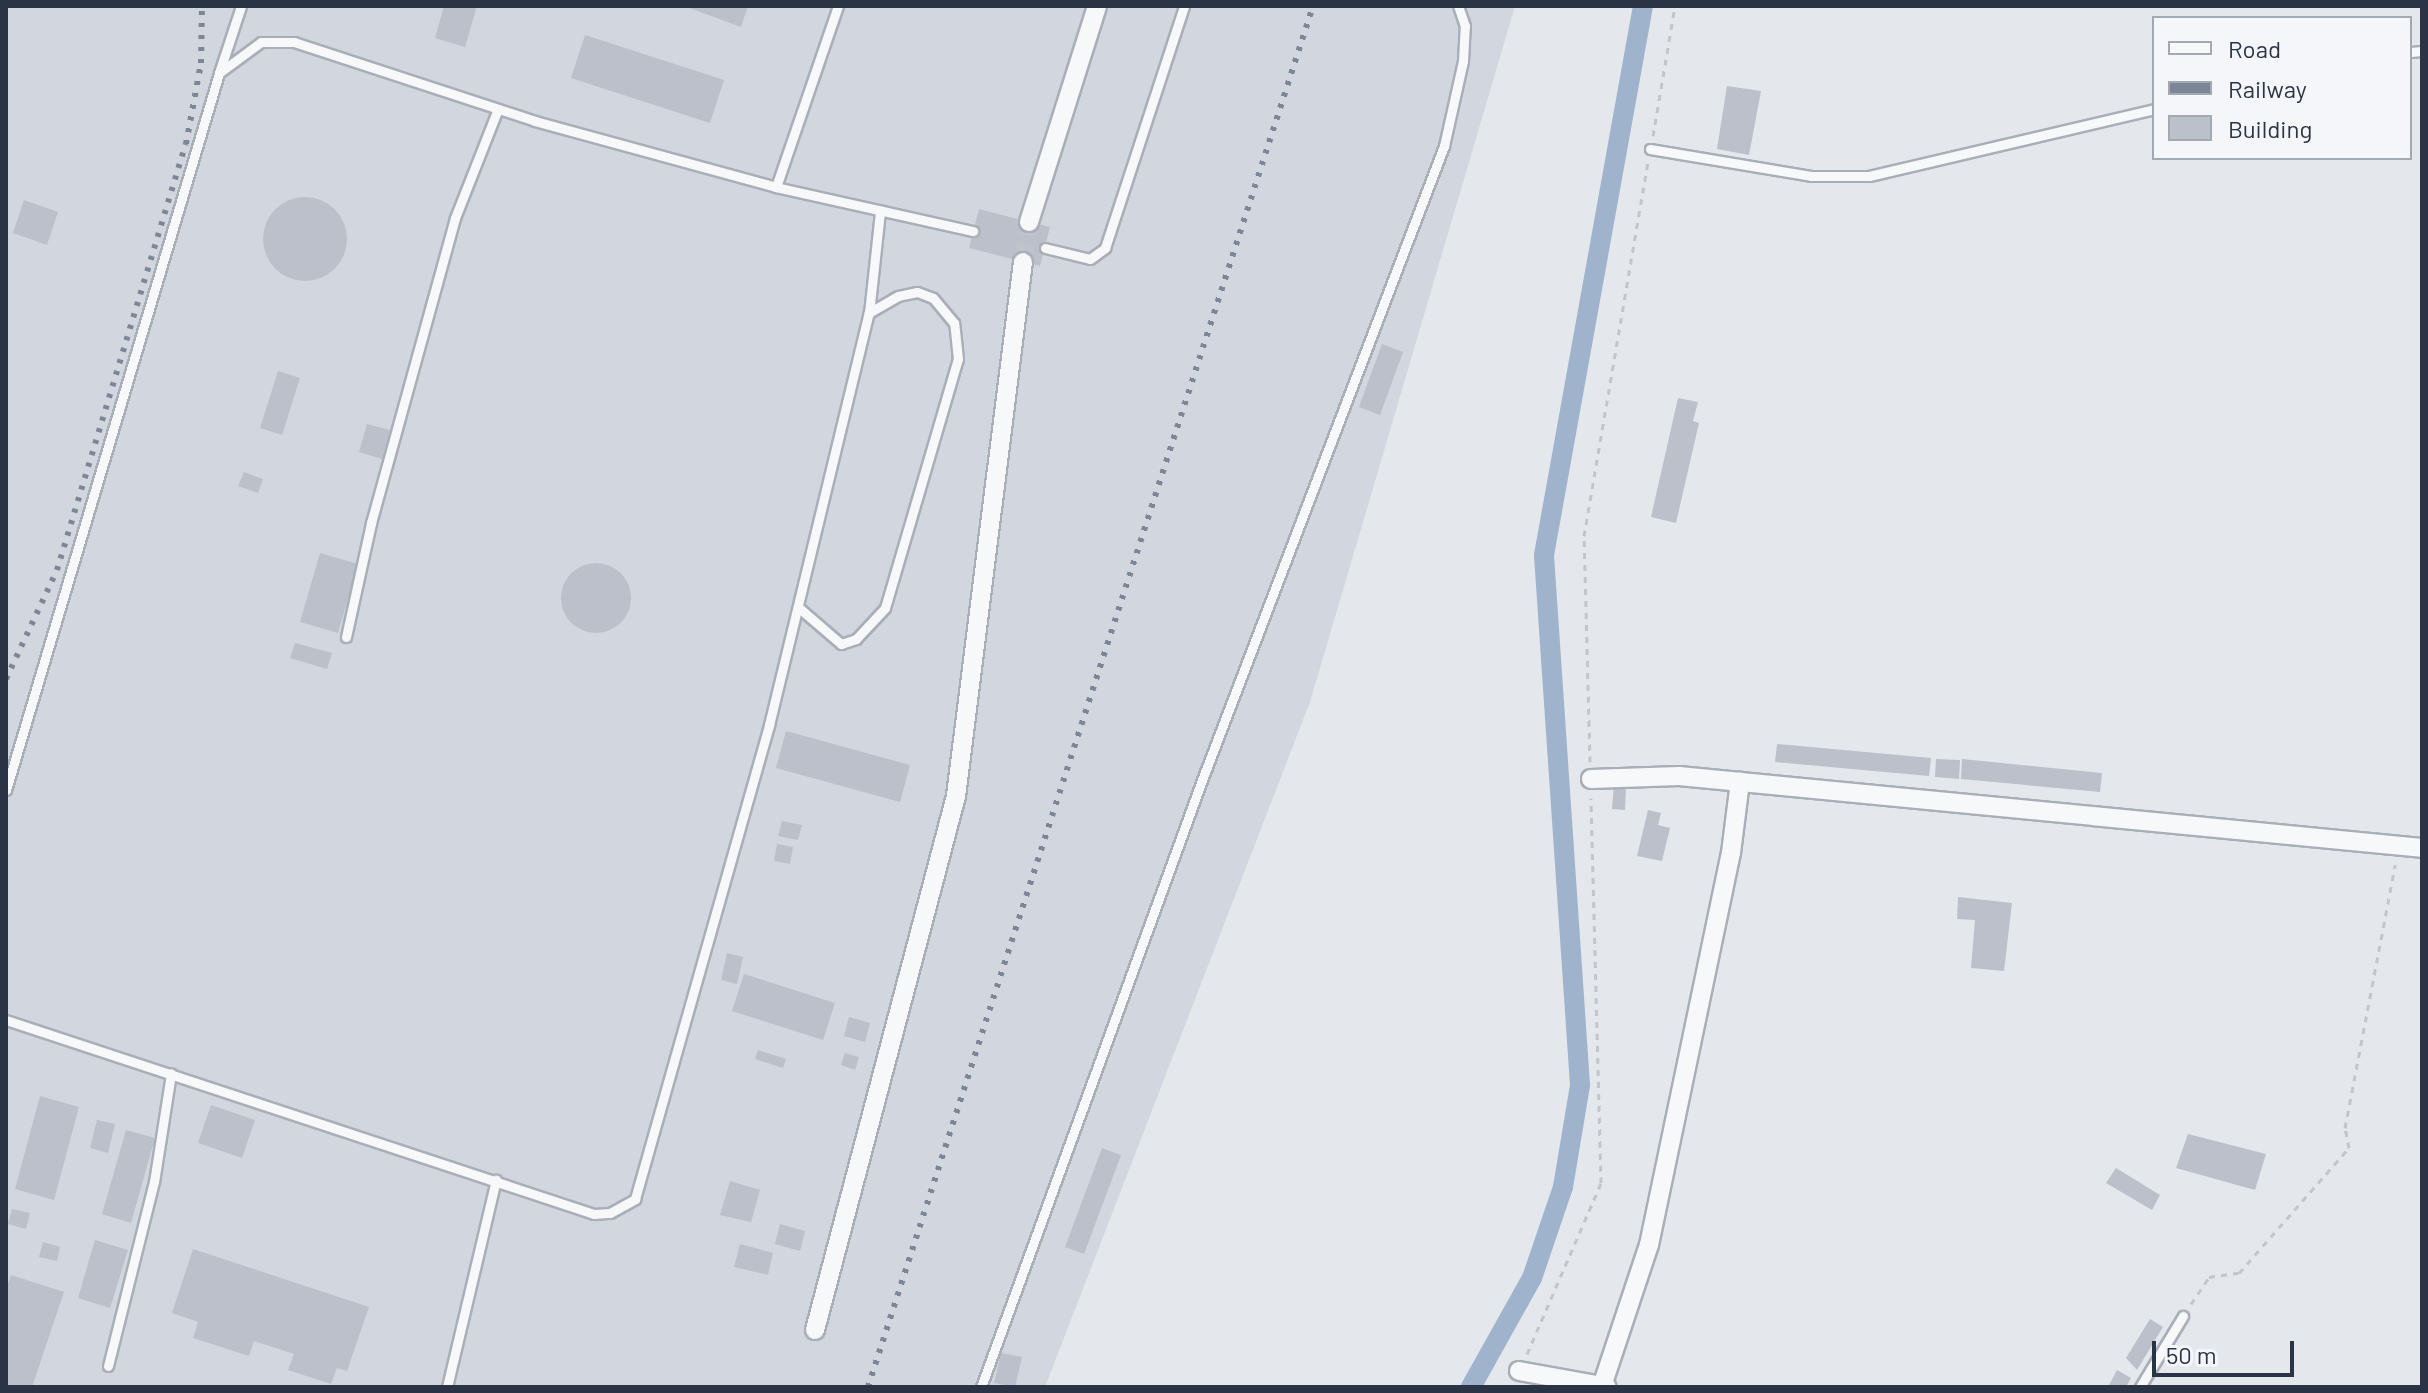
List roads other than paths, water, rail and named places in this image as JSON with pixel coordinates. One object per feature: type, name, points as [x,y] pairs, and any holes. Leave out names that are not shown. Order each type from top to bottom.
[{"type":"street","points":[[1029,222],[1097,6]]},
{"type":"street","points":[[815,1330],[956,796],[1023,262]]},
{"type":"street","points":[[1591,779],[1679,776],[2422,848]]},
{"type":"street","points":[[1519,1371],[1604,1386],[1649,1245],[1731,853],[1740,782]]},
{"type":"lane","points":[[6,790],[241,6]]},
{"type":"lane","points":[[776,187],[838,6]]},
{"type":"lane","points":[[1045,248],[1090,259],[1105,248],[1184,6]]},
{"type":"lane","points":[[981,1387],[1202,780],[1444,146],[1463,61],[1465,26],[1458,6]]},
{"type":"lane","points":[[219,73],[261,42],[294,42],[498,109],[776,187],[973,231]]},
{"type":"lane","points":[[346,637],[375,507],[455,218],[498,109]]},
{"type":"lane","points":[[1650,149],[1811,176],[1869,176],[2152,109]]},
{"type":"lane","points":[[6,1020],[594,1214],[623,1207],[641,1187],[798,607],[869,313],[880,211]]},
{"type":"lane","points":[[798,607],[841,644],[856,639],[885,608],[958,359],[954,323],[933,298],[917,292],[898,296],[869,313]]},
{"type":"lane","points":[[108,1366],[154,1182],[171,1073]]},
{"type":"lane","points":[[447,1387],[496,1180]]},
{"type":"lane","points":[[2140,1387],[2183,1316]]},
{"type":"waterway","points":[[1471,1387],[1532,1278],[1563,1187],[1580,1085],[1544,555],[1643,6]]},
{"type":"tunnel","points":[[1023,262],[1029,222]]},
{"type":"railway","points":[[6,679],[57,570],[186,144],[201,63],[202,6]]},
{"type":"railway","points":[[868,1387],[1313,6]]}]
